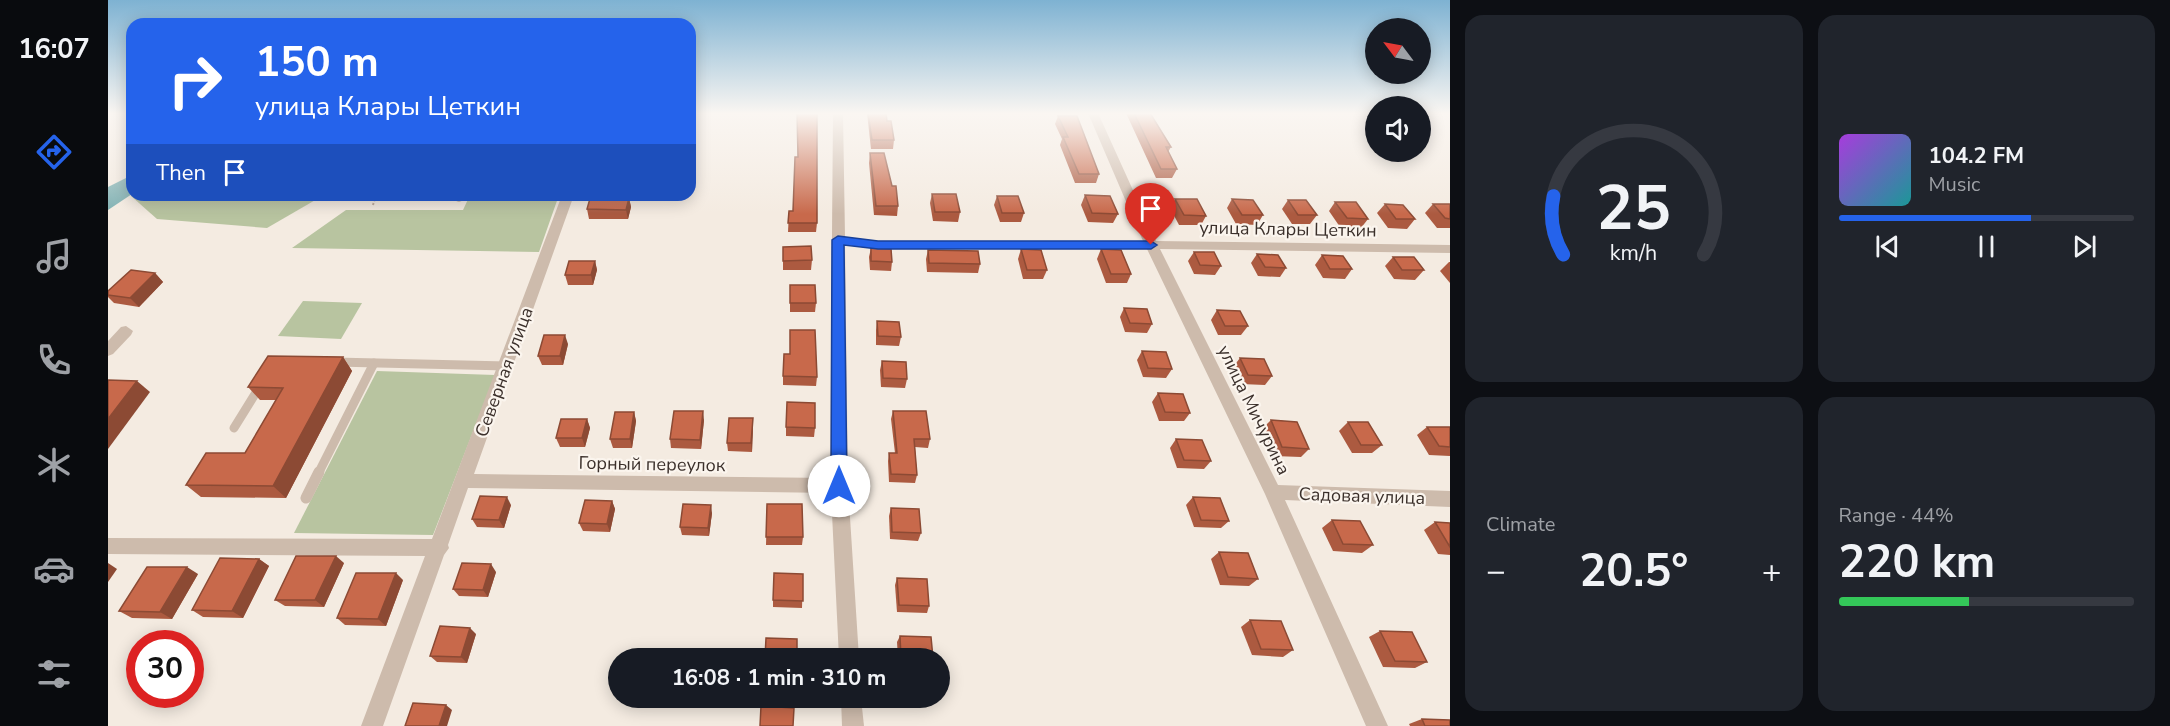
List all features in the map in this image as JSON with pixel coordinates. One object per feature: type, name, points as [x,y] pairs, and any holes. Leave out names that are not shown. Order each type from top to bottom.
[{"type":"street","points":[[838,147],[839,486],[848,648]]},
{"type":"street","name":"улица Мичурина","points":[[1108,147],[1151,245],[1273,492],[1377,726]]},
{"type":"street","name":"Северная улица","points":[[372,726],[440,548],[566,201]]},
{"type":"street","name":"улица Клары Цеткин","points":[[838,240],[878,245],[1151,245],[1450,249]]},
{"type":"street","points":[[108,350],[126,331]]},
{"type":"street","name":"Горный переулок","points":[[464,481],[839,486]]},
{"type":"street","name":"Садовая улица","points":[[1273,492],[1450,499]]},
{"type":"street","points":[[108,546],[440,548]]},
{"type":"street","points":[[852,708],[853,726]]},
{"type":"lane","points":[[320,362],[507,366]]},
{"type":"lane","points":[[306,498],[374,363]]},
{"type":"lane","points":[[234,428],[264,380]]},
{"type":"path","points":[[373,205],[374,201]]},
{"type":"green space","points":[[137,201],[314,201],[267,228],[157,219]]},
{"type":"green space","points":[[467,201],[557,201],[539,252],[292,248],[346,210],[463,210]]},
{"type":"green space","points":[[303,301],[362,303],[341,339],[278,336]]},
{"type":"green space","points":[[377,371],[495,375],[433,535],[294,533]]},
{"type":"water","points":[[126,178],[126,198],[108,210],[108,187]]},
{"type":"building","points":[[798,147],[817,147],[817,223],[788,223],[789,211],[793,211],[795,157],[798,157]]},
{"type":"building","points":[[1067,147],[1089,147],[1099,174],[1079,174]]},
{"type":"building","points":[[1150,147],[1171,147],[1166,147],[1177,169],[1161,169]]},
{"type":"building","points":[[870,153],[884,153],[892,186],[896,186],[898,206],[876,206]]},
{"type":"building","points":[[932,194],[956,194],[960,212],[935,212]]},
{"type":"building","points":[[1085,195],[1110,196],[1118,214],[1092,213]]},
{"type":"building","points":[[997,196],[1018,196],[1024,213],[1002,213]]},
{"type":"building","points":[[1175,199],[1197,199],[1206,216],[1184,215]]},
{"type":"building","points":[[1232,199],[1253,200],[1263,215],[1242,215]]},
{"type":"building","points":[[1288,200],[1306,200],[1317,215],[1298,215]]},
{"type":"building","points":[[589,201],[628,201],[626,210],[587,209]]},
{"type":"building","points":[[1335,202],[1356,202],[1368,219],[1347,218]]},
{"type":"building","points":[[1385,204],[1403,205],[1415,219],[1396,219]]},
{"type":"building","points":[[1433,204],[1450,204],[1450,219],[1445,218]]},
{"type":"building","points":[[811,246],[812,260],[783,261],[783,247]]},
{"type":"building","points":[[871,248],[891,249],[892,262],[871,261]]},
{"type":"building","points":[[1021,249],[1041,250],[1047,270],[1027,270]]},
{"type":"building","points":[[1101,249],[1121,250],[1131,274],[1111,274]]},
{"type":"building","points":[[928,250],[978,251],[980,264],[929,263]]},
{"type":"building","points":[[1194,252],[1214,252],[1221,266],[1200,265]]},
{"type":"building","points":[[1257,254],[1278,255],[1286,268],[1265,267]]},
{"type":"building","points":[[1322,255],[1343,256],[1352,269],[1330,269]]},
{"type":"building","points":[[1393,257],[1414,257],[1424,270],[1402,270]]},
{"type":"building","points":[[569,261],[595,261],[591,275],[565,275]]},
{"type":"building","points":[[131,270],[155,273],[130,298],[108,295],[108,291]]},
{"type":"building","points":[[790,285],[815,285],[816,303],[790,303]]},
{"type":"building","points":[[1124,308],[1147,309],[1152,324],[1130,323]]},
{"type":"building","points":[[1217,310],[1240,311],[1248,326],[1225,326]]},
{"type":"building","points":[[877,321],[899,322],[901,337],[878,336]]},
{"type":"building","points":[[790,330],[815,330],[817,377],[783,376],[784,354],[790,354]]},
{"type":"building","points":[[544,335],[565,335],[560,356],[538,356]]},
{"type":"building","points":[[1142,351],[1166,352],[1172,369],[1148,368]]},
{"type":"building","points":[[268,356],[343,357],[273,486],[186,485],[206,453],[245,453],[283,388],[248,387]]},
{"type":"building","points":[[1240,358],[1264,359],[1272,376],[1248,375]]},
{"type":"building","points":[[882,361],[906,362],[907,379],[883,378]]},
{"type":"building","points":[[108,380],[137,381],[108,419]]},
{"type":"building","points":[[1158,393],[1183,394],[1190,413],[1165,412]]},
{"type":"building","points":[[787,402],[815,403],[815,428],[786,427]]},
{"type":"building","points":[[674,411],[703,411],[700,440],[670,439]]},
{"type":"building","points":[[893,411],[926,411],[930,439],[914,439],[917,475],[891,474],[889,453],[897,453]]},
{"type":"building","points":[[615,412],[634,412],[630,439],[610,439]]},
{"type":"building","points":[[729,418],[753,418],[751,443],[727,443]]},
{"type":"building","points":[[561,419],[587,419],[582,438],[556,438]]},
{"type":"building","points":[[1271,420],[1297,422],[1309,449],[1282,447]]},
{"type":"building","points":[[1348,422],[1368,422],[1382,445],[1361,445]]},
{"type":"building","points":[[1427,427],[1450,427],[1450,447],[1439,446]]},
{"type":"building","points":[[1176,439],[1202,440],[1211,461],[1184,460]]},
{"type":"building","points":[[480,496],[507,497],[499,520],[472,519]]},
{"type":"building","points":[[1193,497],[1220,498],[1229,521],[1201,520]]},
{"type":"building","points":[[585,500],[612,501],[607,524],[579,523]]},
{"type":"building","points":[[683,504],[711,505],[708,528],[680,527]]},
{"type":"building","points":[[767,504],[802,504],[803,537],[766,537]]},
{"type":"building","points":[[891,508],[919,509],[921,533],[892,532]]},
{"type":"building","points":[[1332,520],[1360,521],[1373,545],[1343,544]]},
{"type":"building","points":[[1435,522],[1450,523],[1450,547]]},
{"type":"building","points":[[1219,552],[1248,553],[1258,579],[1228,577]]},
{"type":"building","points":[[296,556],[336,556],[315,600],[275,600]]},
{"type":"building","points":[[220,558],[259,559],[232,611],[192,610]]},
{"type":"building","points":[[462,563],[491,564],[483,590],[453,589]]},
{"type":"building","points":[[147,567],[187,567],[160,612],[119,611]]},
{"type":"building","points":[[356,573],[396,573],[378,619],[337,618]]},
{"type":"building","points":[[774,573],[803,574],[803,601],[773,600]]},
{"type":"building","points":[[897,578],[927,579],[929,606],[899,605]]},
{"type":"building","points":[[1250,620],[1281,621],[1293,650],[1261,649]]},
{"type":"building","points":[[440,626],[470,628],[461,657],[430,656]]},
{"type":"building","points":[[1380,631],[1412,632],[1427,662],[1395,661]]},
{"type":"building","points":[[900,636],[931,637],[932,648],[901,648]]},
{"type":"building","points":[[766,638],[797,639],[797,648],[766,648]]},
{"type":"building","points":[[413,703],[446,705],[439,726],[405,726]]},
{"type":"building","points":[[761,708],[794,708],[793,726],[760,726]]},
{"type":"building","points":[[1422,719],[1450,720],[1450,726],[1425,726]]},
{"type":"route","points":[[839,486],[838,240],[878,245],[1151,245]]}]
